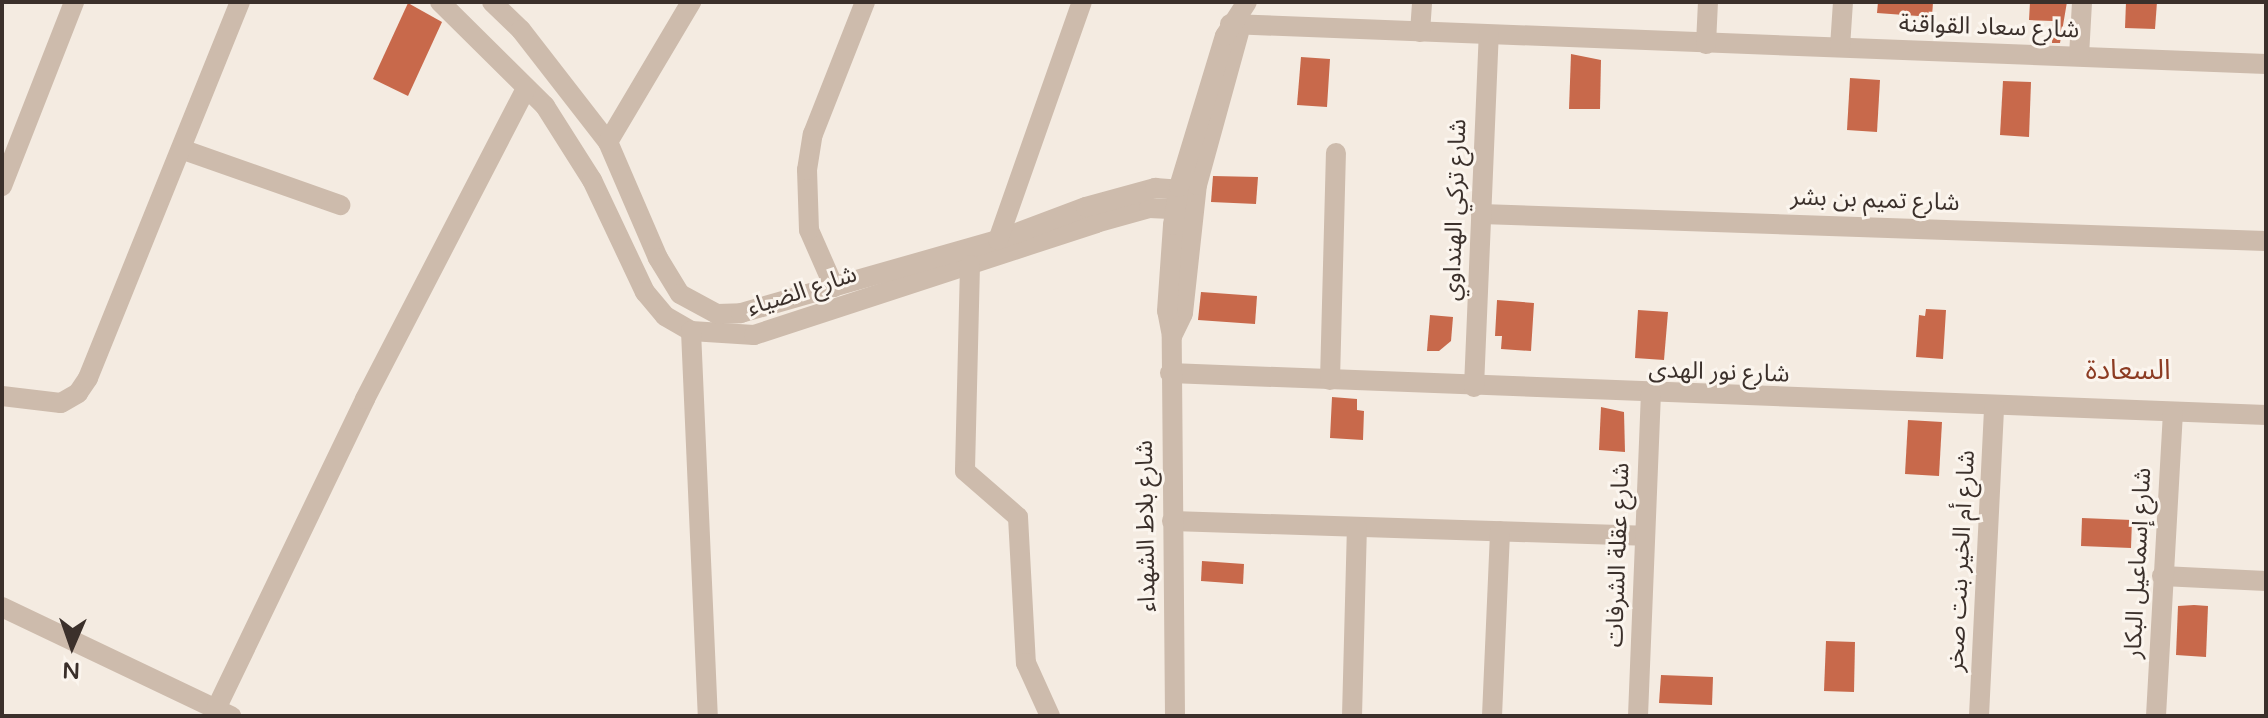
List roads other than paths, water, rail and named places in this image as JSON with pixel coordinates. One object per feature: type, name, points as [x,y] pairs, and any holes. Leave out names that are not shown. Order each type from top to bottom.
[{"type":"street","points":[[2,186],[74,2]]},
{"type":"street","points":[[2,396],[61,403],[78,393],[240,2]]},
{"type":"street","points":[[440,2],[545,106],[592,180],[645,292],[665,316],[691,331],[708,716]]},
{"type":"street","name":"شارع الضياء","points":[[492,2],[521,30],[608,142],[663,268],[680,294],[698,307],[717,314],[741,313],[998,240],[1086,207],[1186,198]]},
{"type":"street","points":[[608,142],[691,2]]},
{"type":"street","points":[[834,287],[809,230],[807,170],[813,134],[865,2]]},
{"type":"street","points":[[998,240],[1082,2]]},
{"type":"street","points":[[1420,32],[1422,2]]},
{"type":"street","points":[[1706,44],[1708,2]]},
{"type":"street","points":[[1840,47],[1843,2]]},
{"type":"street","points":[[2079,56],[2082,2]]},
{"type":"street","name":"شارع سعاد القواقنة","points":[[1239,17],[1420,32],[2266,64]]},
{"type":"street","name":"شارع بلاط الشهداء","points":[[1175,716],[1172,336],[1167,311],[1186,198],[1239,17]]},
{"type":"street","name":"شارع تركي الهنداوي","points":[[1474,387],[1489,35]]},
{"type":"street","points":[[2,607],[224,712],[365,399],[526,88]]},
{"type":"street","points":[[181,149],[340,205]]},
{"type":"street","points":[[1330,380],[1336,153]]},
{"type":"street","name":"شارع الضياء","points":[[691,331],[754,335],[1109,219],[1186,198]]},
{"type":"street","name":"شارع تميم بن بشر","points":[[1481,214],[2266,241]]},
{"type":"street","points":[[970,265],[965,471],[1018,517],[1026,663],[1050,716]]},
{"type":"street","name":"شارع نور الهدى","points":[[1170,373],[1651,395],[2266,415]]},
{"type":"street","name":"شارع عقلة الشرفات","points":[[1638,716],[1651,395]]},
{"type":"street","name":"شارع أم الخير بنت صخر","points":[[1979,716],[1994,408]]},
{"type":"street","name":"شارع إسماعيل البكار","points":[[2156,716],[2173,413]]},
{"type":"street","points":[[1172,521],[1644,536]]},
{"type":"street","points":[[1352,716],[1357,528]]},
{"type":"street","points":[[1492,716],[1500,531]]},
{"type":"street","points":[[2162,576],[2266,581]]},
{"type":"district","name":"السعادة","points":[[2128,370]]}]
